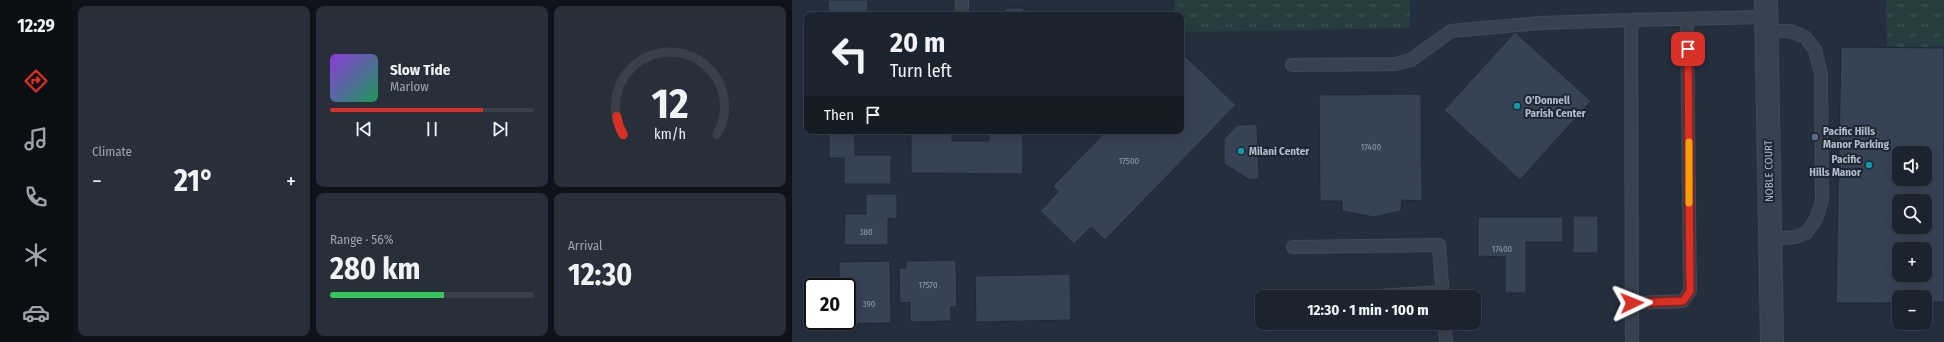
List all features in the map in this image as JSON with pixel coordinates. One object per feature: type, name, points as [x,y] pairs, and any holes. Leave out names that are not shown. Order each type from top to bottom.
[{"type":"street","name":"NOBLE COURT","points":[[1766,16],[1772,342]]},
{"type":"lane","points":[[962,0],[962,12]]},
{"type":"lane","points":[[1292,65],[1395,64],[1411,60],[1451,31],[1540,23],[1766,16],[1790,31],[1805,37],[1815,50],[1821,74],[1822,201],[1815,221],[1806,233],[1795,237],[1770,239]]},
{"type":"lane","points":[[1632,303],[1683,301],[1690,291],[1687,19]]},
{"type":"lane","points":[[1631,20],[1632,342]]},
{"type":"lane","points":[[1293,247],[1439,245],[1442,290]]},
{"type":"lane","points":[[1445,330],[1446,342]]},
{"type":"green space","points":[[1174,0],[1410,0],[1410,28],[1184,32],[1184,12],[1174,12]]},
{"type":"green space","points":[[1886,0],[1944,0],[1944,46],[1887,49]]},
{"type":"building","points":[[828,0],[868,0],[868,12],[828,12]]},
{"type":"building","points":[[1005,8],[1024,8],[1024,12],[1005,12]]},
{"type":"building","name":"O'Donnell Parish Center","points":[[1515,32],[1591,101],[1520,180],[1444,110]]},
{"type":"building","name":"Pacific Hills Manor","points":[[1841,47],[1944,48],[1944,302],[1932,302],[1932,290],[1892,290],[1892,303],[1836,303]]},
{"type":"building","points":[[1184,55],[1236,105],[1105,240],[1091,227],[1074,244],[1040,211],[1058,192],[1053,186],[1103,134],[1184,134]]},
{"type":"building","points":[[1421,94],[1422,201],[1402,200],[1401,211],[1374,217],[1342,211],[1342,201],[1320,201],[1319,95]]},
{"type":"building","name":"Milani Center","points":[[1257,124],[1259,179],[1250,180],[1224,164],[1224,139],[1237,125]]},
{"type":"building","points":[[829,134],[855,134],[855,155],[891,155],[891,184],[844,184],[844,158],[829,158]]},
{"type":"building","points":[[911,134],[952,134],[952,141],[989,141],[989,134],[1023,134],[1023,174],[911,173]]},
{"type":"building","points":[[866,194],[897,194],[897,219],[888,218],[888,245],[844,245],[845,214],[866,214]]},
{"type":"building","points":[[1573,216],[1598,216],[1598,253],[1573,253]]},
{"type":"building","points":[[1478,217],[1563,217],[1563,242],[1526,242],[1526,293],[1505,293],[1505,257],[1478,256]]},
{"type":"building","points":[[956,260],[957,307],[951,307],[951,321],[910,322],[910,302],[900,303],[899,268],[906,268],[906,261]]},
{"type":"building","points":[[890,261],[891,323],[856,324],[856,278],[839,278],[839,262]]},
{"type":"building","points":[[1070,274],[1071,320],[976,322],[975,276]]},
{"type":"slow traffic","points":[[1689,142],[1689,203]]},
{"type":"place","name":"O'Donnell Parish Center","points":[[1517,106]]},
{"type":"place","name":"Pacific Hills Manor Parking","points":[[1815,137]]},
{"type":"place","name":"Milani Center","points":[[1241,151]]},
{"type":"place","name":"Pacific Hills Manor","points":[[1869,165]]},
{"type":"route","points":[[1632,303],[1683,301],[1690,291],[1688,49]]}]
